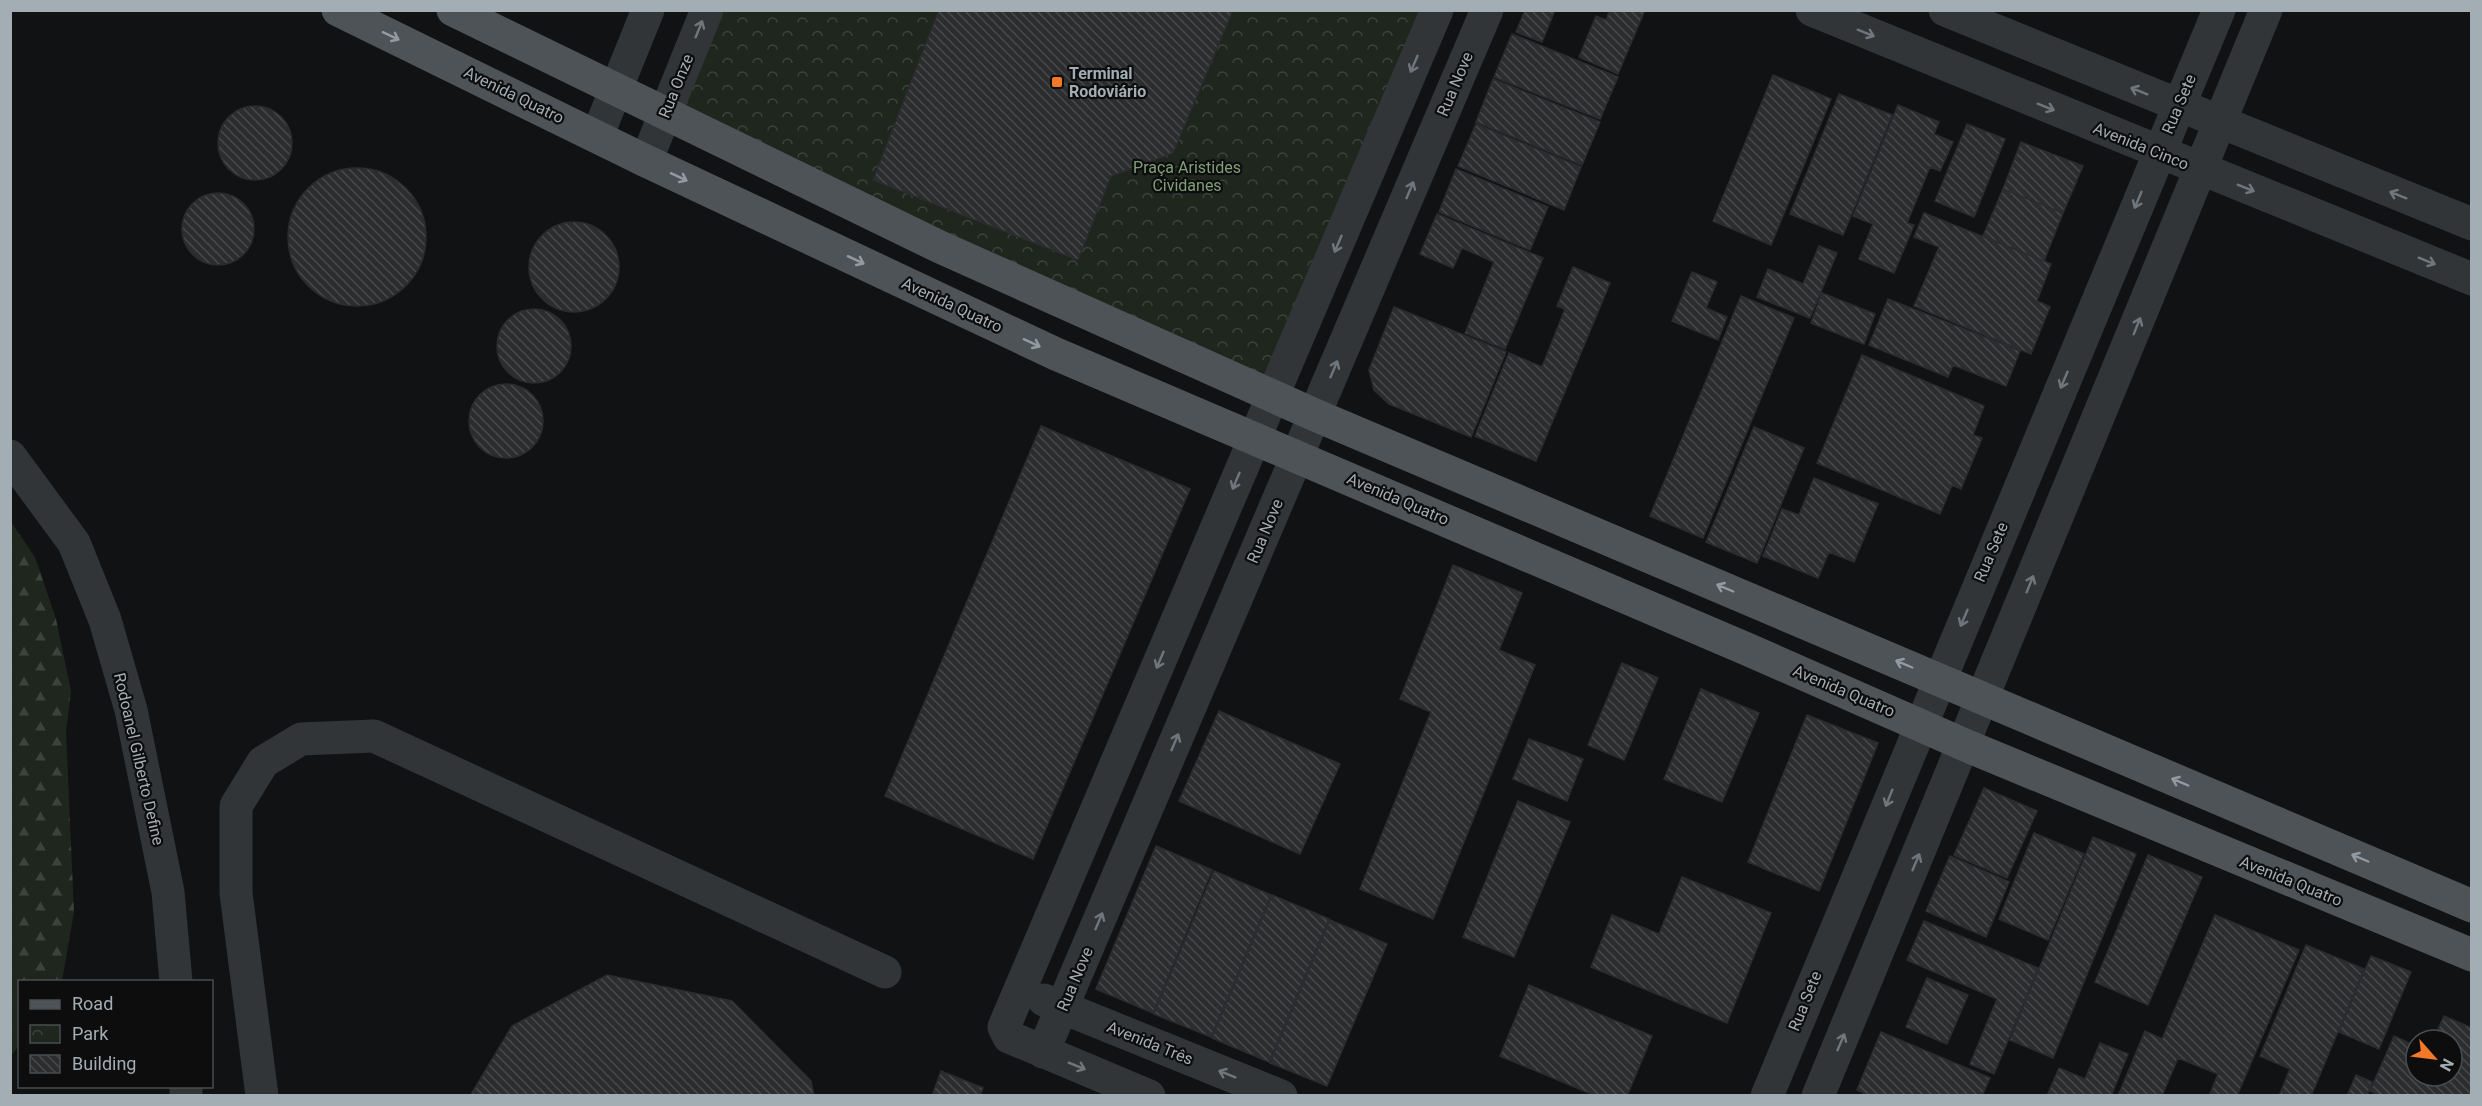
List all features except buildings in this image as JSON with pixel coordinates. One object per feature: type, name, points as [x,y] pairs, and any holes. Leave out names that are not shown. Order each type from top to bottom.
[{"type":"main road","points":[[432,55],[452,10],[617,88],[940,247],[1315,415],[2472,906]]},
{"type":"main road","name":"Avenida Quatro","points":[[354,14],[646,161],[1056,354],[1749,650],[1965,745],[2472,955]]},
{"type":"main road","points":[[1610,591],[1628,547]]},
{"type":"main road","points":[[1749,650],[1767,606]]},
{"type":"main road","points":[[2226,854],[2244,809]]},
{"type":"main road","points":[[2383,919],[2403,877]]},
{"type":"street","points":[[597,136],[648,10]]},
{"type":"street","name":"Rua Onze","points":[[646,161],[707,10]]},
{"type":"street","points":[[1149,1095],[1043,1052],[1006,1033],[1004,1027],[1437,10]]},
{"type":"street","name":"Rua Nove","points":[[1043,1052],[1486,10]]},
{"type":"street","name":"Avenida Cinco","points":[[1812,10],[2158,153],[2472,279]]},
{"type":"street","points":[[1919,55],[1940,10]]},
{"type":"street","points":[[1946,10],[2178,107],[2472,224]]},
{"type":"street","name":"Rua Sete","points":[[1770,1087],[2219,10]]},
{"type":"street","points":[[1770,1087],[1818,1095],[1984,699],[2266,10]]},
{"type":"street","points":[[2079,342],[2124,358]]},
{"type":"street","name":"Rodoanel Gilberto Define","points":[[10,456],[74,543],[105,620],[131,710],[168,892],[176,980]]},
{"type":"street","points":[[2013,502],[2058,518]]},
{"type":"street","points":[[262,1095],[236,893],[236,806],[263,762],[301,739],[374,736],[885,972]]},
{"type":"street","name":"Avenida Três","points":[[1020,990],[1281,1095]]},
{"type":"green space","name":"Praça Aristides Cividanes","points":[[707,11],[1437,11],[1273,395],[666,112]]},
{"type":"green space","points":[[11,522],[35,557],[56,619],[71,691],[66,732],[74,912],[62,980],[18,980],[18,1047],[11,1055]]},
{"type":"place","name":"Terminal Rodoviário","points":[[1057,82]]}]
